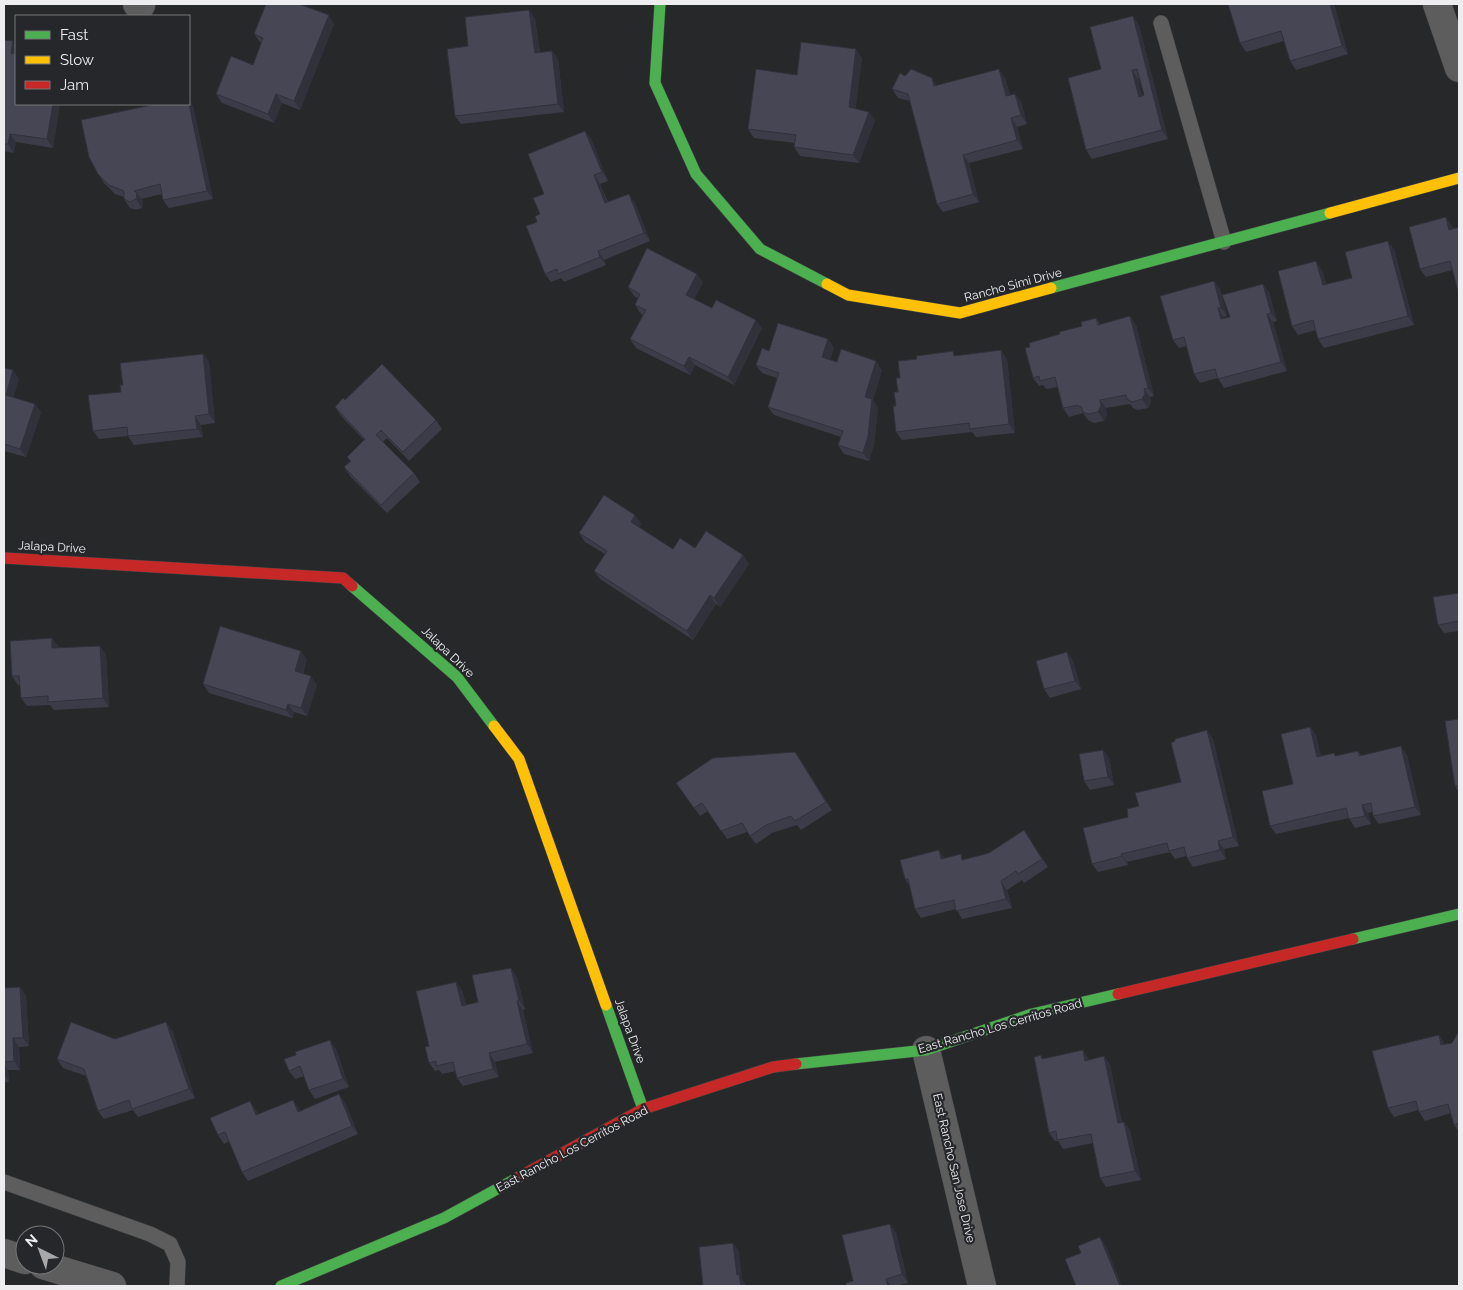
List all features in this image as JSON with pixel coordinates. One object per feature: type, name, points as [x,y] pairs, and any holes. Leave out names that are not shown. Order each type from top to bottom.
[{"type":"street","name":"Rancho Simi Drive","points":[[660,4],[654,84],[696,174],[760,248],[848,295],[960,313],[1459,178]]},
{"type":"street","points":[[1437,4],[1459,68]]},
{"type":"street","name":"Jalapa Drive","points":[[4,558],[343,578],[457,677],[519,759],[643,1108]]},
{"type":"street","name":"East Rancho Los Cerritos Road","points":[[281,1286],[444,1218],[643,1108],[773,1067],[926,1050],[1032,1014],[1459,914]]},
{"type":"street","name":"East Rancho San Jose Drive","points":[[926,1050],[982,1286]]},
{"type":"street","points":[[65,1272],[112,1286]]},
{"type":"lane","points":[[1161,23],[1224,242]]},
{"type":"lane","points":[[4,1182],[150,1234],[170,1244],[178,1262],[177,1286]]},
{"type":"building","points":[[266,4],[299,4],[329,15],[294,101],[276,94],[268,114],[216,94],[231,56],[253,65],[263,38],[254,34]]},
{"type":"building","points":[[1228,4],[1330,4],[1342,46],[1290,61],[1281,31],[1240,43]]},
{"type":"building","points":[[529,10],[535,53],[552,51],[558,104],[455,116],[447,49],[468,46],[465,17]]},
{"type":"building","points":[[1133,16],[1162,130],[1086,150],[1068,78],[1101,69],[1090,27]],"holes":[[[1137,69],[1144,95],[1139,97],[1132,70]]]},
{"type":"building","points":[[4,40],[13,41],[11,53],[15,54],[15,105],[53,105],[47,139],[10,134],[8,144],[4,144]]},
{"type":"building","points":[[801,42],[856,49],[849,107],[869,112],[853,155],[794,147],[796,135],[748,129],[756,69],[797,75]]},
{"type":"building","points":[[911,69],[932,78],[934,86],[999,69],[1006,96],[1015,94],[1021,115],[1011,118],[1017,140],[963,155],[973,194],[937,204],[908,94],[892,89],[900,73],[905,76]]},
{"type":"building","points":[[151,105],[189,105],[207,191],[163,200],[160,184],[134,191],[137,193],[136,199],[130,202],[124,199],[124,191],[109,185],[98,174],[89,157],[81,120]]},
{"type":"building","points":[[585,131],[602,172],[594,175],[605,203],[629,194],[644,233],[598,251],[600,257],[558,274],[557,269],[545,274],[526,226],[537,222],[535,216],[540,214],[533,198],[544,194],[528,154]]},
{"type":"building","points":[[1446,217],[1449,230],[1459,227],[1459,295],[1450,261],[1420,269],[1409,227]]},
{"type":"building","points":[[1388,241],[1408,316],[1318,339],[1313,320],[1292,326],[1278,271],[1316,261],[1323,285],[1352,278],[1345,252]]},
{"type":"building","points":[[647,248],[697,274],[686,295],[712,308],[716,300],[756,320],[728,377],[689,357],[684,366],[630,339],[646,310],[635,305],[640,294],[628,287]]},
{"type":"building","points":[[1214,281],[1221,308],[1218,308],[1221,319],[1230,317],[1222,295],[1263,284],[1271,313],[1267,314],[1281,362],[1218,379],[1215,369],[1194,374],[1184,337],[1173,340],[1160,296]]},
{"type":"building","points":[[1130,316],[1148,388],[1144,389],[1145,394],[1142,399],[1132,402],[1127,399],[1126,395],[1100,400],[1101,406],[1098,412],[1088,414],[1083,412],[1081,406],[1079,407],[1078,405],[1063,408],[1055,377],[1040,381],[1039,376],[1033,378],[1025,348],[1030,347],[1029,343],[1082,326],[1081,322],[1096,318],[1098,325]]},
{"type":"building","points":[[778,323],[828,339],[822,357],[837,362],[841,349],[876,361],[865,397],[872,399],[868,436],[863,453],[838,445],[843,431],[768,407],[779,373],[756,365],[762,348],[769,351]]},
{"type":"building","points":[[1001,350],[1009,424],[970,429],[969,423],[896,432],[893,406],[896,406],[894,392],[898,392],[896,378],[900,378],[898,361],[917,359],[916,356],[953,351],[954,356]]},
{"type":"building","points":[[203,354],[209,414],[195,416],[197,429],[128,436],[127,427],[93,431],[88,395],[121,392],[120,385],[123,385],[120,363]]},
{"type":"building","points":[[382,364],[436,420],[403,452],[381,430],[376,435],[414,473],[381,505],[344,467],[351,461],[347,457],[365,439],[335,407],[343,398],[345,400]]},
{"type":"building","points":[[4,368],[13,370],[6,395],[35,404],[20,449],[4,444]]},
{"type":"building","points":[[604,495],[635,515],[631,522],[673,549],[680,538],[695,548],[706,531],[743,555],[714,598],[710,595],[687,631],[594,571],[607,551],[579,533]]},
{"type":"building","points":[[1459,593],[1459,621],[1438,625],[1433,597]]},
{"type":"building","points":[[220,626],[301,651],[295,671],[311,676],[301,708],[288,704],[286,710],[203,684]]},
{"type":"building","points":[[52,638],[52,648],[100,646],[103,698],[48,702],[48,696],[21,698],[19,676],[12,676],[10,641]]},
{"type":"building","points":[[1067,652],[1075,681],[1044,689],[1036,661]]},
{"type":"building","points":[[1459,719],[1459,786],[1455,786],[1445,721]]},
{"type":"building","points":[[1310,727],[1317,757],[1334,753],[1335,756],[1358,751],[1359,756],[1401,746],[1415,807],[1373,816],[1371,803],[1362,805],[1365,816],[1349,819],[1346,808],[1270,826],[1262,791],[1293,784],[1281,734]]},
{"type":"building","points":[[1207,730],[1233,837],[1218,841],[1220,850],[1187,858],[1184,847],[1169,851],[1167,843],[1121,854],[1122,856],[1092,864],[1083,828],[1128,817],[1127,809],[1139,806],[1135,793],[1181,782],[1171,743],[1175,739]]},
{"type":"building","points":[[1103,750],[1108,777],[1084,781],[1079,754]]},
{"type":"building","points":[[795,752],[826,802],[795,821],[791,816],[766,825],[750,836],[742,823],[721,831],[702,803],[694,808],[676,783],[713,758]]},
{"type":"building","points":[[1024,830],[1042,859],[1018,874],[1016,871],[1001,881],[1006,899],[956,911],[954,900],[915,909],[908,879],[905,879],[900,860],[939,850],[941,859],[961,854],[962,860],[989,853]]},
{"type":"building","points":[[511,968],[527,1044],[489,1053],[493,1069],[457,1078],[453,1062],[436,1066],[436,1061],[429,1063],[425,1047],[429,1046],[416,991],[456,982],[462,1006],[478,1002],[472,975]]},
{"type":"building","points":[[20,987],[23,1038],[13,1038],[14,1061],[4,1062],[4,988]]},
{"type":"building","points":[[71,1022],[115,1039],[166,1022],[189,1089],[132,1109],[129,1100],[98,1111],[84,1069],[57,1059]]},
{"type":"building","points":[[1459,1031],[1459,1123],[1454,1125],[1448,1104],[1419,1112],[1416,1101],[1388,1108],[1372,1051],[1439,1035],[1441,1045],[1452,1043]]},
{"type":"building","points":[[330,1040],[343,1079],[309,1090],[300,1066],[289,1071],[284,1059],[296,1055],[295,1052]]},
{"type":"building","points":[[1083,1050],[1085,1061],[1104,1056],[1118,1123],[1124,1122],[1135,1171],[1100,1178],[1091,1134],[1057,1140],[1056,1131],[1049,1133],[1034,1057],[1041,1055],[1042,1059]]},
{"type":"building","points":[[339,1094],[352,1126],[242,1172],[225,1132],[218,1135],[210,1118],[250,1101],[256,1115],[293,1100],[298,1112]]},
{"type":"building","points":[[890,1224],[902,1274],[886,1279],[888,1286],[846,1286],[846,1283],[853,1281],[842,1235]]},
{"type":"building","points":[[1100,1237],[1120,1286],[1076,1286],[1065,1259],[1081,1253],[1078,1246]]},
{"type":"building","points":[[733,1243],[737,1275],[739,1274],[741,1286],[703,1286],[699,1247]]},
{"type":"traffic: fast","points":[[660,4],[655,83],[696,174],[760,249],[827,284]]},
{"type":"traffic: fast","points":[[1051,288],[1330,213]]},
{"type":"traffic: fast","points":[[352,586],[457,677],[494,726]]},
{"type":"traffic: fast","points":[[1353,939],[1459,914]]},
{"type":"traffic: fast","points":[[796,1064],[926,1050],[1032,1014],[1118,994]]},
{"type":"traffic: fast","points":[[606,1005],[643,1109]]},
{"type":"traffic: fast","points":[[281,1286],[444,1218],[519,1177]]},
{"type":"traffic: slow","points":[[1330,213],[1459,178]]},
{"type":"traffic: slow","points":[[827,284],[848,295],[960,313],[1051,288]]},
{"type":"traffic: slow","points":[[494,726],[519,759],[606,1005]]},
{"type":"traffic: jam","points":[[4,558],[343,578],[352,586]]},
{"type":"traffic: jam","points":[[1118,994],[1353,939]]},
{"type":"traffic: jam","points":[[519,1177],[643,1109],[773,1067],[796,1064]]}]
